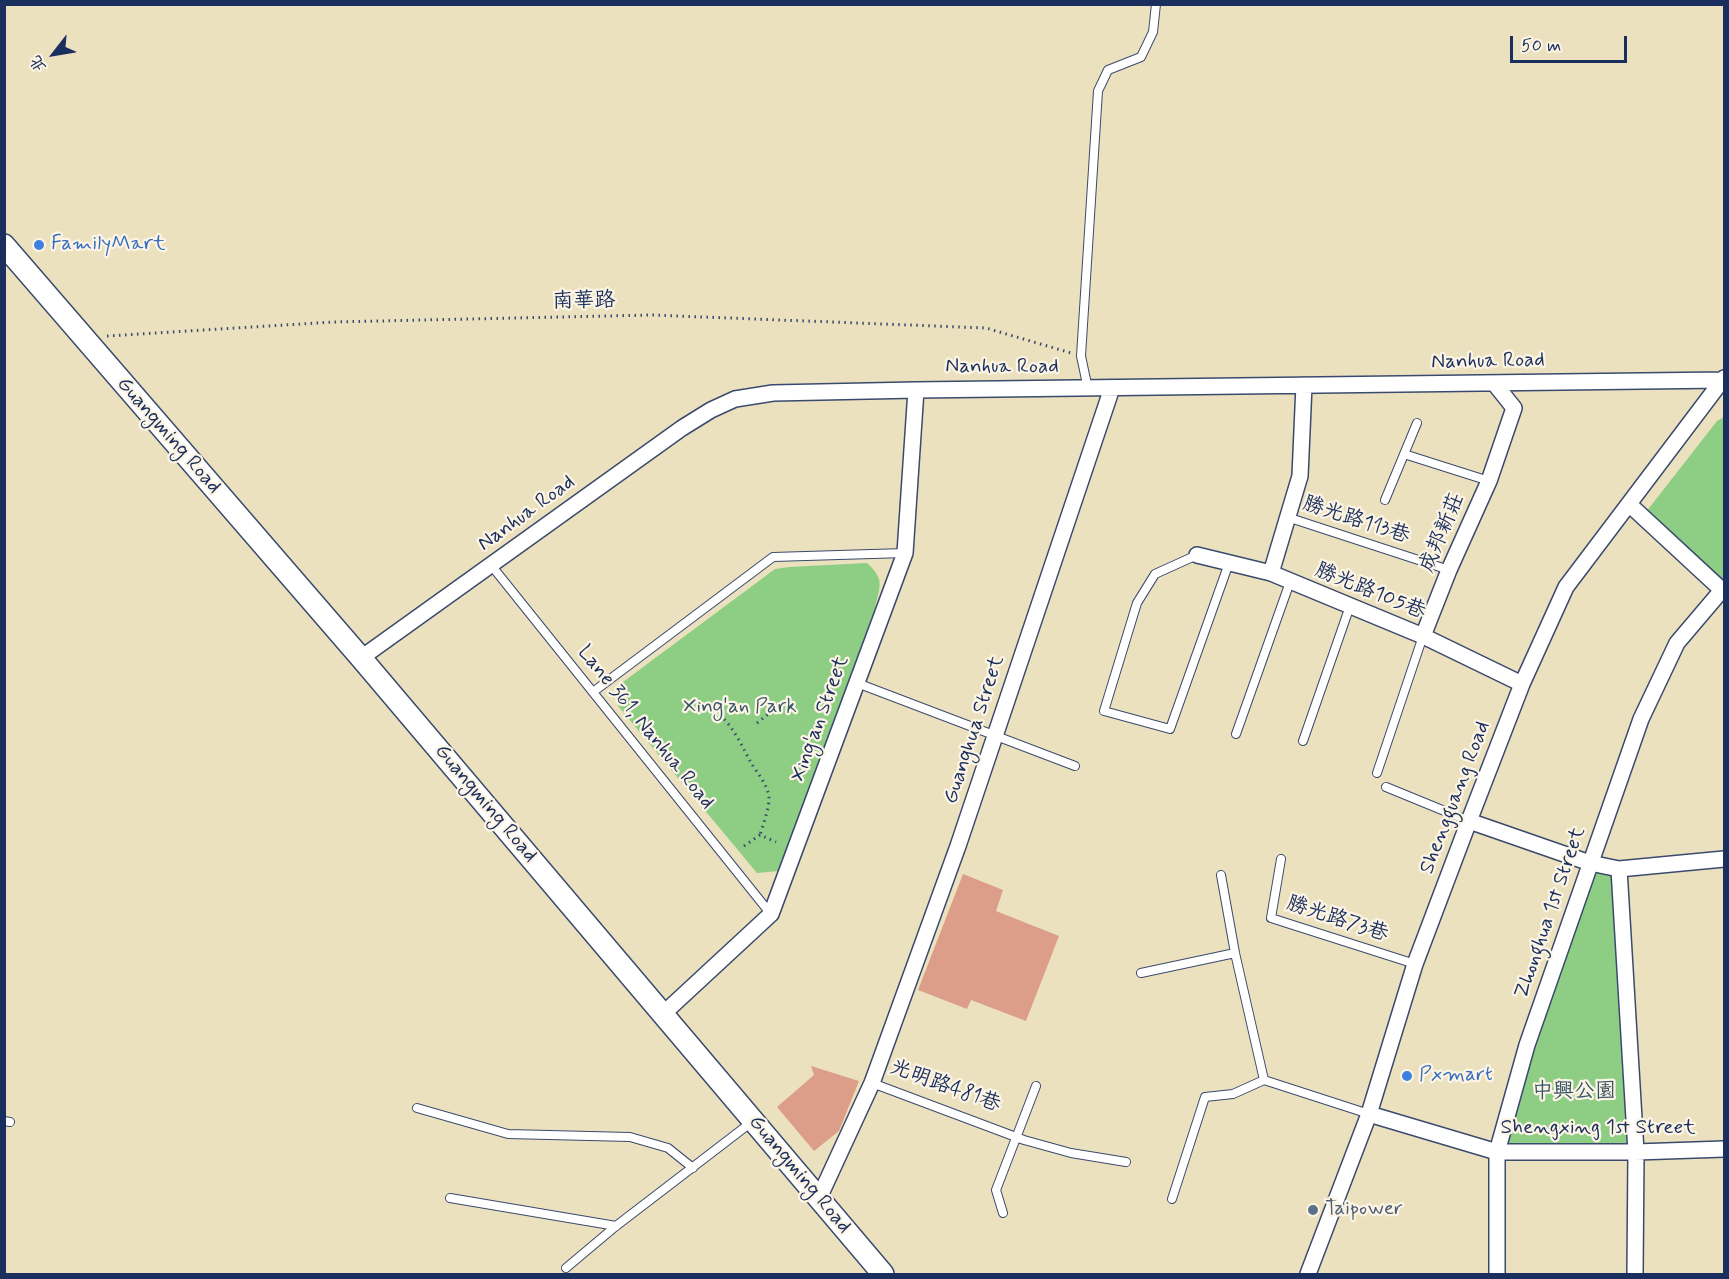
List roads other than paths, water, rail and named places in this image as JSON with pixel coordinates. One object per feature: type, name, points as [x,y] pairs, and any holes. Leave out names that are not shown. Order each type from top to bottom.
[{"type":"main road","name":"Guangming Road","points":[[4,245],[361,658],[883,1275]]},
{"type":"street","name":"Nanhua Road","points":[[361,658],[682,428],[711,410],[735,399],[773,393],[916,390],[1724,380]]},
{"type":"street","name":"Shengguang Road","points":[[1308,1275],[1369,1114],[1415,964],[1469,820],[1522,684],[1566,587],[1724,380]]},
{"type":"street","name":"成邦新莊","points":[[1423,636],[1449,570],[1489,481],[1514,408],[1494,383]]},
{"type":"street","points":[[1271,573],[1300,476],[1305,385]]},
{"type":"street","name":"Guanghua Street","points":[[872,1083],[958,846],[1112,388]]},
{"type":"street","name":"Xing'an Street","points":[[663,1014],[771,914],[905,553],[916,390]]},
{"type":"street","points":[[1630,505],[1723,591]]},
{"type":"street","name":"勝光路105巷","points":[[1197,555],[1271,573],[1423,636],[1522,684]]},
{"type":"street","name":"Zhonghua 1st Street","points":[[1497,1275],[1497,1152],[1527,1045],[1641,719],[1677,643],[1723,591]]},
{"type":"street","points":[[1469,820],[1590,863],[1619,869],[1725,859]]},
{"type":"street","points":[[1619,869],[1636,1152],[1635,1275]]},
{"type":"street","name":"光明路481巷","points":[[819,1198],[872,1083]]},
{"type":"street","name":"Shengxing 1st Street","points":[[1369,1114],[1497,1152],[1636,1152],[1725,1149]]},
{"type":"lane","points":[[1088,388],[1081,356],[1098,91],[1108,70],[1141,57],[1153,32],[1156,4]]},
{"type":"lane","points":[[1385,500],[1417,423]]},
{"type":"lane","name":"成邦新莊","points":[[1404,454],[1489,481]]},
{"type":"lane","name":"勝光路113巷","points":[[1287,517],[1449,570]]},
{"type":"lane","points":[[593,692],[774,557],[905,553]]},
{"type":"lane","points":[[1197,555],[1155,574],[1137,603],[1104,711],[1170,729],[1229,563]]},
{"type":"lane","name":"Lane 361, Nanhua Road","points":[[491,565],[771,914]]},
{"type":"lane","points":[[1236,734],[1290,582]]},
{"type":"lane","points":[[1303,741],[1350,606]]},
{"type":"lane","points":[[1377,773],[1423,636]]},
{"type":"lane","points":[[857,683],[1075,766]]},
{"type":"lane","points":[[1386,788],[1469,820]]},
{"type":"lane","name":"勝光路73巷","points":[[1281,859],[1271,918],[1415,964]]},
{"type":"lane","points":[[1221,875],[1235,953],[1264,1080]]},
{"type":"lane","points":[[1142,973],[1235,953]]},
{"type":"lane","points":[[1172,1199],[1205,1097],[1233,1094],[1264,1080],[1369,1114]]},
{"type":"lane","name":"光明路481巷","points":[[872,1083],[1017,1137],[1071,1153],[1126,1162]]},
{"type":"lane","points":[[1003,1213],[996,1190],[1036,1086]]},
{"type":"lane","points":[[417,1108],[507,1134],[630,1137],[668,1148],[693,1168]]},
{"type":"lane","points":[[566,1268],[616,1226],[754,1120]]},
{"type":"lane","points":[[450,1198],[616,1226]]},
{"type":"place","name":"FamilyMart","points":[[39,245]]},
{"type":"place","name":"Pxmart","points":[[1407,1076]]},
{"type":"place","name":"Taipower","points":[[1313,1210]]},
{"type":"park label","name":"Xing'an Park","points":[[740,708]]},
{"type":"park label","name":"中興公園","points":[[1574,1093]]}]
